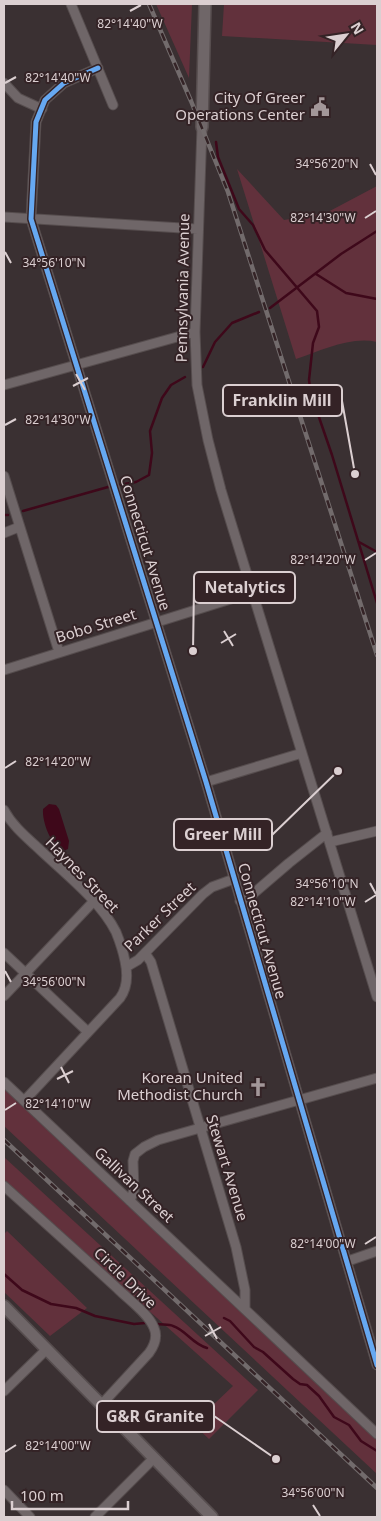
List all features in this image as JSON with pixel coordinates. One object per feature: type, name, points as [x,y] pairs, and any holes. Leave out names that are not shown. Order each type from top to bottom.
[{"type":"street","points":[[71,4],[113,105]]},
{"type":"street","name":"Pennsylvania Avenue","points":[[205,4],[194,332],[198,385],[208,440],[221,490],[377,997]]},
{"type":"street","points":[[31,219],[36,122],[45,100],[64,83],[98,68]]},
{"type":"street","points":[[4,83],[18,98],[42,109]]},
{"type":"street","points":[[4,217],[198,228]]},
{"type":"street","name":"Connecticut Avenue","points":[[31,219],[206,782],[377,1365]]},
{"type":"street","points":[[4,385],[194,332]]},
{"type":"street","points":[[4,476],[59,652]]},
{"type":"street","points":[[4,533],[19,527]]},
{"type":"street","name":"Bobo Street","points":[[4,670],[253,592]]},
{"type":"street","points":[[206,782],[302,753]]},
{"type":"street","name":"Haynes Street","points":[[4,810],[17,828],[107,917],[122,947],[126,968]]},
{"type":"street","points":[[330,842],[377,831]]},
{"type":"street","points":[[240,901],[247,899],[327,833]]},
{"type":"street","name":"Parker Street","points":[[24,1100],[123,994],[127,982],[126,968],[145,953],[203,894],[212,887],[234,879]]},
{"type":"street","points":[[4,996],[93,902]]},
{"type":"street","points":[[4,953],[88,1032]]},
{"type":"street","name":"Stewart Avenue","points":[[145,953],[151,962],[242,1270],[245,1290],[244,1308]]},
{"type":"street","points":[[130,1201],[134,1190],[133,1161],[135,1154],[158,1140],[377,1078]]},
{"type":"street","name":"Gallivan Street","points":[[4,1082],[377,1434]]},
{"type":"street","name":"Circle Drive","points":[[4,1186],[128,1298],[154,1328],[156,1338],[149,1353],[102,1404]]},
{"type":"street","points":[[348,1261],[377,1251]]},
{"type":"street","points":[[4,1306],[212,1517]]},
{"type":"street","points":[[4,1391],[47,1349]]},
{"type":"street","points":[[95,1517],[154,1458]]},
{"type":"street","points":[[4,1490],[30,1517]]},
{"type":"shaded area","points":[[156,4],[192,4],[189,78]]},
{"type":"shaded area","points":[[224,4],[377,4],[377,45],[222,36]]},
{"type":"shaded area","points":[[237,169],[284,220],[326,213],[377,186],[377,342],[356,341],[346,343],[296,359]]},
{"type":"shaded area","points":[[49,804],[56,805],[59,809],[69,841],[68,849],[61,852],[51,838],[44,820],[43,809]]},
{"type":"shaded area","points":[[4,1085],[377,1438],[377,1474],[4,1126]]},
{"type":"shaded area","points":[[4,1157],[258,1390],[209,1439],[193,1424],[233,1386],[4,1181]]},
{"type":"shaded area","points":[[7,1231],[87,1308],[50,1336],[4,1292],[4,1234]]},
{"type":"waterway","points":[[216,142],[218,157],[239,209],[253,225],[265,250],[317,311],[319,327],[313,343],[309,380],[311,394],[332,455],[377,603]]},
{"type":"waterway","points":[[270,308],[341,254],[377,231]]},
{"type":"waterway","points":[[316,274],[346,293],[377,299]]},
{"type":"waterway","points":[[203,367],[215,342],[232,323],[259,312]]},
{"type":"waterway","points":[[119,485],[136,482],[149,475],[152,453],[150,431],[162,398],[171,385],[185,377]]},
{"type":"waterway","points":[[23,511],[108,487]]},
{"type":"waterway","points":[[359,542],[377,552]]},
{"type":"waterway","points":[[4,1274],[22,1290],[51,1304],[76,1308],[95,1316],[134,1324],[145,1323]]},
{"type":"waterway","points":[[224,1318],[230,1321],[254,1347],[263,1352],[293,1379],[300,1384],[307,1385],[319,1396],[334,1417],[349,1425],[361,1441],[377,1451]]},
{"type":"waterway","points":[[157,1324],[178,1328],[197,1343],[207,1348]]},
{"type":"railway","points":[[149,4],[228,192],[377,655]]},
{"type":"railway","points":[[4,1140],[377,1488]]},
{"type":"cycle path","points":[[98,68],[64,83],[45,100],[36,122],[31,219],[206,782],[377,1365]]},
{"type":"place","name":"City Of Greer Operations Center","points":[[320,107]]},
{"type":"place","name":"Franklin Mill","points":[[355,474]]},
{"type":"place","name":"Netalytics","points":[[193,651]]},
{"type":"place","name":"Greer Mill","points":[[338,771]]},
{"type":"place","name":"Korean United Methodist Church","points":[[258,1087]]},
{"type":"place","name":"G&R Granite","points":[[276,1459]]}]
